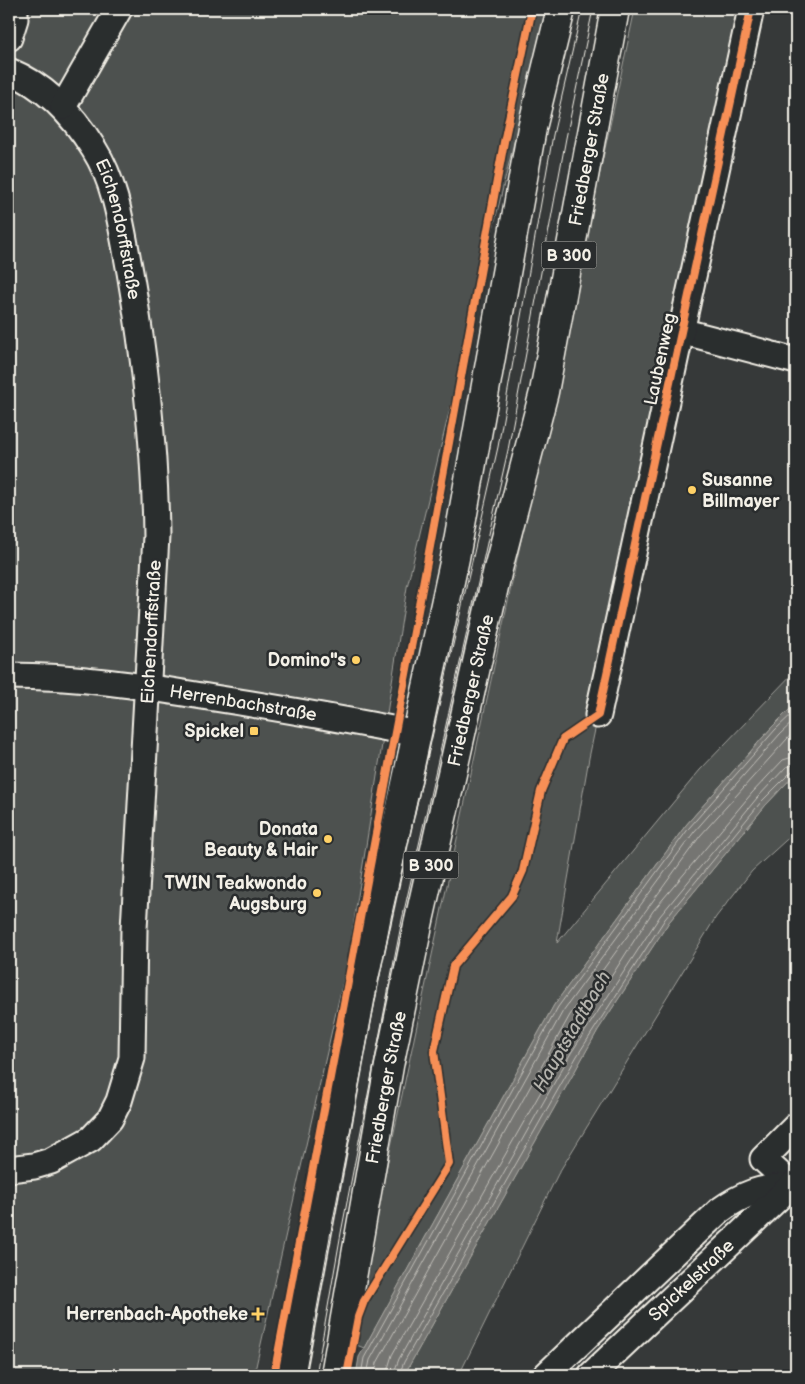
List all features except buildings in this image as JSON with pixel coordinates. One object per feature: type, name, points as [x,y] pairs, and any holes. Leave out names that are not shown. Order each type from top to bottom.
[{"type":"main road","name":"B 300","points":[[291,1375],[364,978],[455,558],[532,128],[561,9]]},
{"type":"main road","name":"Friedberger Straße","points":[[335,1375],[389,1066],[416,934],[498,569],[544,392],[615,9]]},
{"type":"street","points":[[9,38],[15,9]]},
{"type":"street","points":[[63,107],[119,9]]},
{"type":"street","name":"Laubenweg","points":[[598,715],[750,9]]},
{"type":"street","name":"Eichendorffstraße","points":[[9,71],[40,87],[63,107],[95,150],[112,188],[134,294],[152,439],[155,485],[155,585],[134,928],[132,1058],[126,1083],[110,1119],[91,1139],[51,1161],[34,1166],[9,1169]]},
{"type":"street","points":[[681,331],[796,361]]},
{"type":"street","name":"Herrenbachstraße","points":[[9,676],[62,678],[148,687],[277,707],[417,734]]},
{"type":"street","name":"Spickelstraße","points":[[739,1196],[763,1159],[796,1126]]},
{"type":"street","points":[[763,1159],[795,1185]]},
{"type":"street","name":"Spickelstraße","points":[[546,1375],[719,1211],[739,1196],[762,1188],[795,1185]]},
{"type":"street","name":"Spickelstraße","points":[[591,1375],[795,1185]]},
{"type":"shaded area","points":[[9,9],[546,9],[407,587],[348,959],[254,1375],[9,1375]]},
{"type":"shaded area","points":[[635,9],[748,9],[589,758],[557,943],[700,770],[796,670],[796,703],[772,727],[686,825],[554,1005],[364,1348],[349,1342]]},
{"type":"shaded area","points":[[796,773],[796,831],[752,871],[716,917],[558,1174],[459,1375],[404,1375],[598,1030],[669,922],[765,806]]},
{"type":"water","name":"Hauptstadtbach","points":[[796,703],[796,773],[765,806],[669,922],[598,1030],[404,1375],[356,1375],[359,1357],[554,1005],[686,825],[772,727]]},
{"type":"tram line","points":[[305,1375],[391,918],[498,447],[553,135],[582,9]]},
{"type":"tram line","points":[[316,1375],[341,1233],[402,920],[508,450],[566,138],[593,9]]},
{"type":"cycle path","points":[[274,1375],[504,142],[532,9]]},
{"type":"cycle path","points":[[347,1375],[358,1317],[364,1301],[449,1164],[434,1051],[453,966],[512,896],[523,871],[541,791],[563,739],[598,715],[751,9]]},
{"type":"place","name":"Susanne Billmayer","points":[[692,490]]},
{"type":"place","name":"Domino\"s","points":[[356,660]]},
{"type":"place","name":"Spickel","points":[[254,731]]},
{"type":"place","name":"Donata Beauty & Hair","points":[[328,839]]},
{"type":"place","name":"TWIN Teakwondo Augsburg","points":[[317,893]]},
{"type":"place","name":"Herrenbach-Apotheke","points":[[258,1314]]}]
